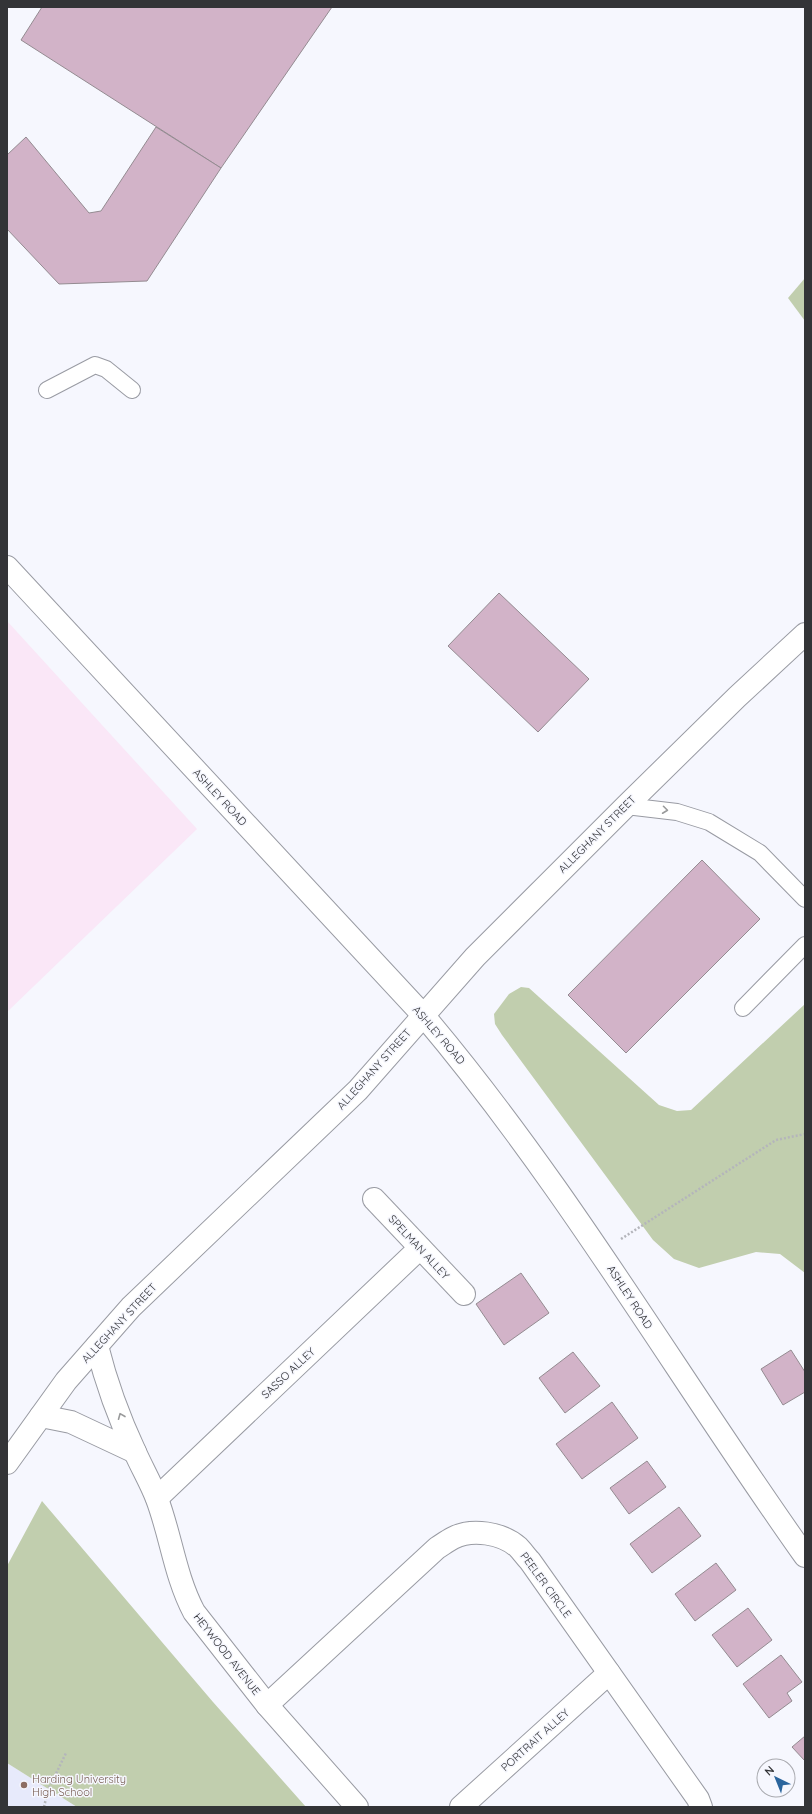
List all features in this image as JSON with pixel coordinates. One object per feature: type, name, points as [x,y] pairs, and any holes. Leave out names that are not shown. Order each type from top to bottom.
[{"type":"street","name":"ASHLEY ROAD","points":[[7,567],[423,1015],[467,1068],[601,1251],[746,1472],[805,1556]]},
{"type":"street","name":"ALLEGHANY STREET","points":[[7,1463],[66,1381],[131,1307],[358,1090],[475,957],[626,806],[805,634]]},
{"type":"street","name":"SPELMAN ALLEY","points":[[374,1199],[464,1294]]},
{"type":"street","name":"SASSO ALLEY","points":[[157,1498],[420,1248]]},
{"type":"street","name":"HEYWOOD AVENUE","points":[[97,1346],[106,1379],[135,1452],[157,1498],[179,1577],[188,1601],[205,1628],[267,1705],[357,1807]]},
{"type":"street","points":[[41,1416],[71,1422],[135,1452]]},
{"type":"street","name":"PEELER CIRCLE","points":[[267,1705],[437,1548],[453,1538],[463,1534],[482,1533],[501,1537],[518,1547],[530,1561],[698,1800],[701,1807]]},
{"type":"street","name":"PORTRAIT ALLEY","points":[[461,1807],[609,1673]]},
{"type":"lane","points":[[46,390],[95,365],[106,369],[132,390]]},
{"type":"lane","points":[[626,806],[677,812],[709,822],[760,853],[805,899]]},
{"type":"lane","points":[[743,1008],[805,945]]},
{"type":"path","points":[[601,1251],[776,1140],[805,1134]]},
{"type":"path","points":[[44,1807],[48,1790],[66,1753]]},
{"type":"shaded area","points":[[7,621],[197,829],[7,1012]]},
{"type":"shaded area","name":"Harding University High School","points":[[7,1763],[77,1807],[7,1807]]},
{"type":"green space","points":[[805,278],[805,321],[788,298]]},
{"type":"green space","points":[[521,987],[529,988],[659,1105],[677,1111],[691,1110],[805,1004],[805,1273],[780,1254],[756,1252],[699,1268],[674,1259],[653,1240],[495,1024],[494,1014],[509,994]]},
{"type":"green space","points":[[42,1501],[213,1702],[306,1807],[77,1807],[7,1763],[7,1566]]},
{"type":"building","points":[[42,7],[332,7],[221,168],[21,40]]},
{"type":"building","points":[[156,127],[221,168],[147,281],[59,284],[7,229],[7,155],[26,137],[89,213],[101,211]]},
{"type":"building","points":[[499,593],[589,679],[538,732],[448,646]]},
{"type":"building","points":[[702,860],[760,919],[626,1053],[568,995]]},
{"type":"building","points":[[521,1273],[549,1313],[504,1345],[476,1304]]},
{"type":"building","points":[[791,1350],[805,1372],[805,1392],[783,1405],[761,1369]]},
{"type":"building","points":[[573,1352],[600,1386],[565,1413],[539,1378]]},
{"type":"building","points":[[612,1402],[638,1438],[582,1479],[556,1444]]},
{"type":"building","points":[[647,1461],[666,1487],[629,1514],[610,1488]]},
{"type":"building","points":[[679,1507],[701,1536],[652,1573],[630,1544]]},
{"type":"building","points":[[716,1563],[736,1590],[695,1621],[675,1594]]},
{"type":"building","points":[[748,1608],[772,1640],[737,1667],[712,1635]]},
{"type":"building","points":[[781,1655],[802,1682],[787,1693],[792,1701],[769,1718],[743,1684]]},
{"type":"building","points":[[805,1736],[805,1761],[792,1747]]},
{"type":"place","name":"Harding University High School","points":[[24,1785]]}]
